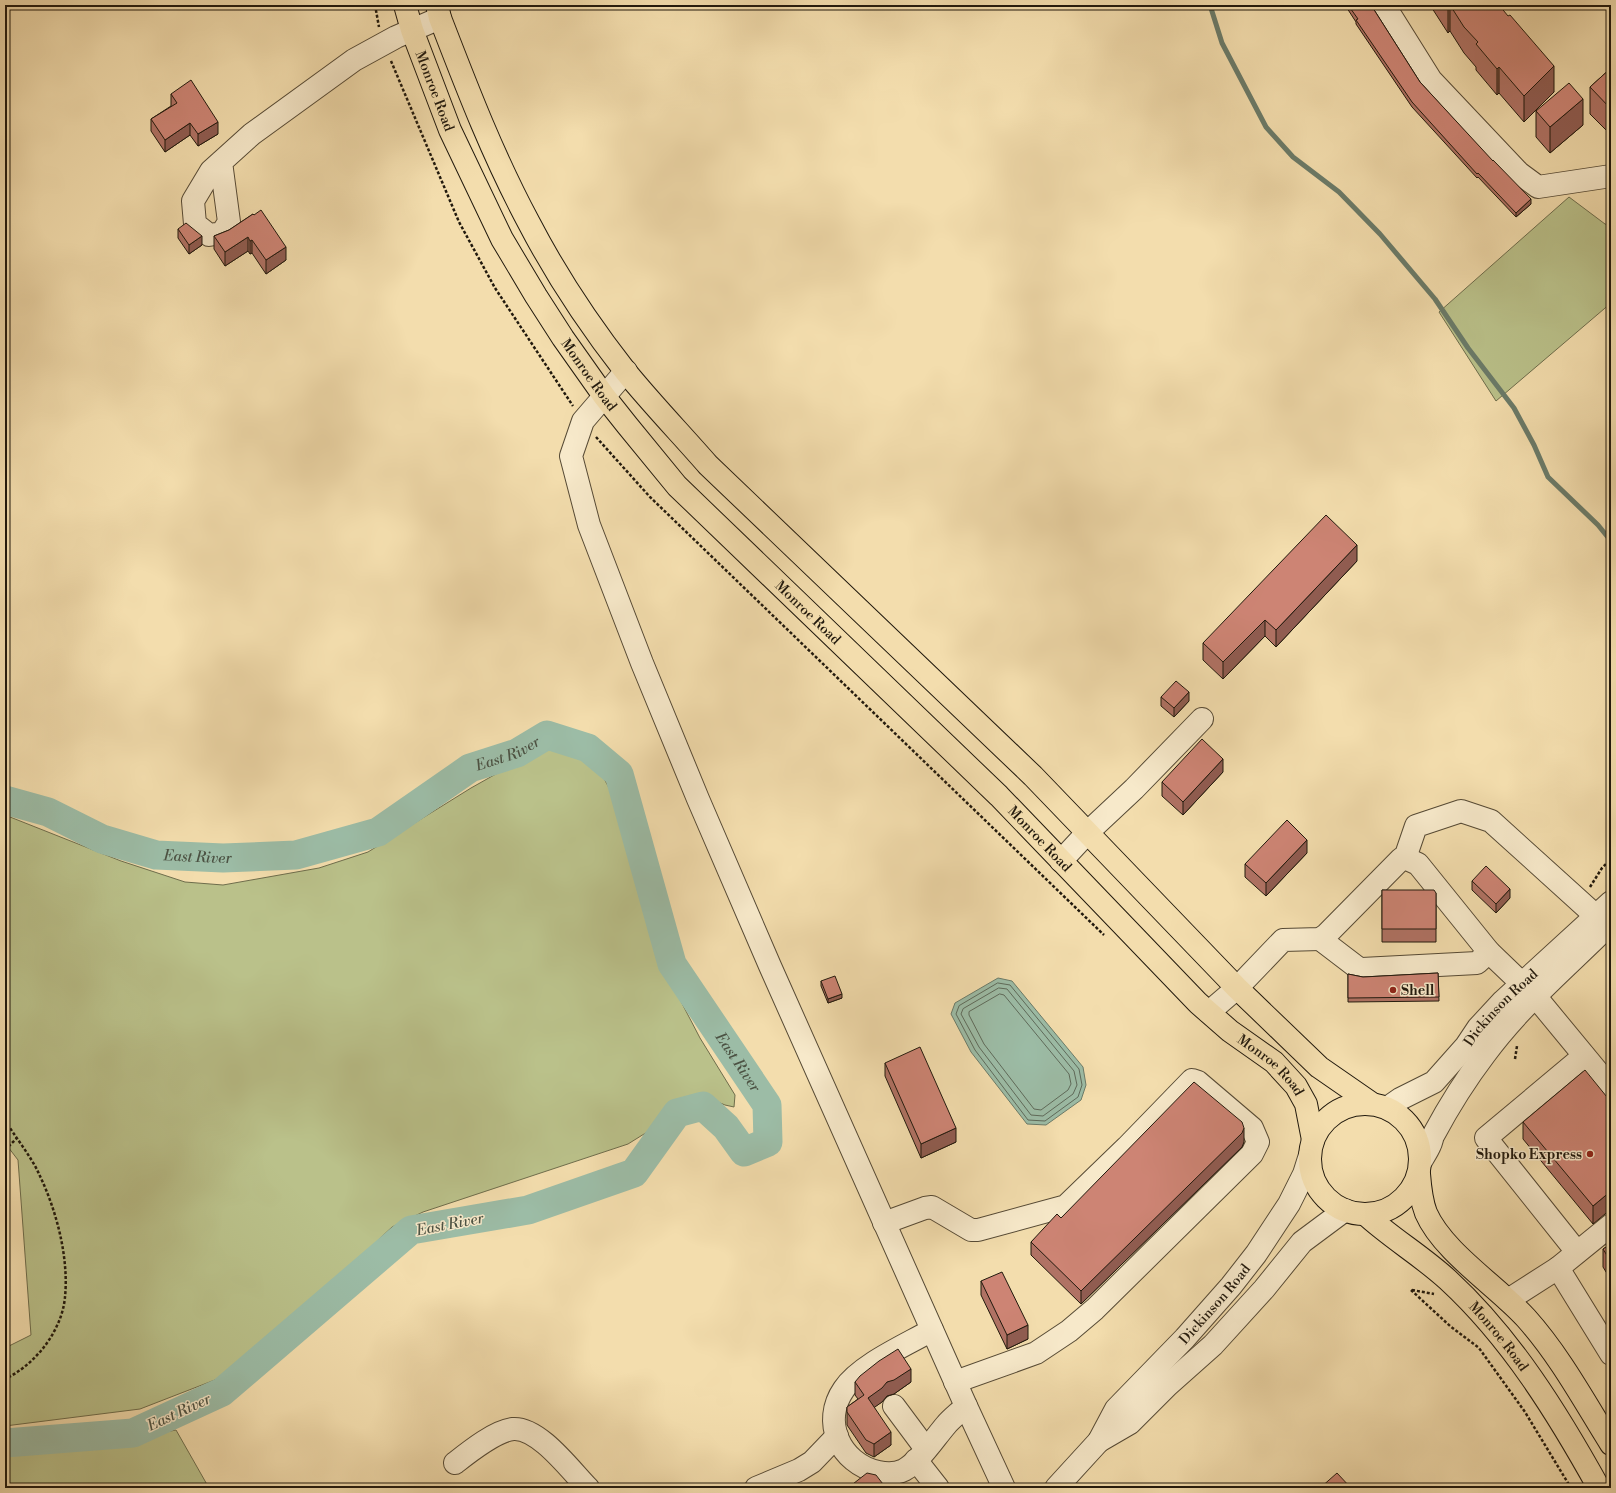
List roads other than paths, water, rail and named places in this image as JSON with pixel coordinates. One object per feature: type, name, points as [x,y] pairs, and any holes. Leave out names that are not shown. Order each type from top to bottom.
[{"type":"main road","name":"Monroe Road","points":[[405,5],[412,30],[450,130],[502,239],[540,302],[604,396],[678,486],[999,796],[1198,1003],[1230,1031],[1274,1062],[1296,1086],[1306,1104],[1312,1148]]},
{"type":"main road","points":[[438,12],[479,118],[507,179],[530,224],[577,303],[626,371],[708,465],[1033,776],[1237,988],[1319,1067],[1379,1105],[1402,1116],[1412,1129],[1419,1144],[1420,1167],[1411,1190],[1398,1203],[1382,1211],[1355,1212],[1330,1201],[1319,1188],[1312,1172],[1312,1148],[1320,1127],[1330,1116],[1342,1108],[1356,1104],[1379,1105]]},
{"type":"main road","name":"Monroe Road","points":[[1420,1167],[1421,1197],[1426,1212],[1435,1228],[1447,1243],[1526,1318],[1568,1373],[1611,1444]]},
{"type":"main road","name":"Monroe Road","points":[[1355,1212],[1447,1279],[1499,1334],[1553,1409],[1599,1488]]},
{"type":"street","points":[[1384,5],[1431,80],[1519,173],[1538,187],[1611,176]]},
{"type":"street","points":[[221,162],[252,134],[354,60],[412,30],[438,12]]},
{"type":"street","points":[[626,371],[583,421],[570,456],[589,525],[642,663],[698,799],[884,1223],[1004,1488]]},
{"type":"street","points":[[1061,861],[1087,833],[1134,789],[1202,719]]},
{"type":"street","points":[[1208,1012],[1237,988],[1284,940],[1320,939],[1326,935],[1401,859],[1405,858],[1416,826],[1461,811],[1491,821],[1579,900],[1606,917]]},
{"type":"street","points":[[1405,858],[1418,864],[1489,952],[1528,989],[1611,1088]]},
{"type":"street","name":"Dickinson Road","points":[[1379,1105],[1400,1099],[1434,1082],[1466,1046],[1478,1028],[1528,989],[1606,917]]},
{"type":"street","points":[[1320,939],[1358,968],[1362,969],[1477,963],[1489,952]]},
{"type":"street","name":"Dickinson Road","points":[[1420,1167],[1430,1146],[1433,1135],[1476,1067],[1510,1023],[1528,989]]},
{"type":"street","points":[[1577,1252],[1486,1138],[1584,1056]]},
{"type":"street","points":[[884,1223],[925,1208],[932,1207],[971,1230],[978,1230],[1066,1206],[1127,1147],[1192,1080],[1198,1082],[1252,1128],[1258,1142],[1252,1154],[1095,1309],[1069,1331],[1036,1353],[955,1382]]},
{"type":"street","name":"Dickinson Road","points":[[1056,1488],[1099,1441],[1116,1409],[1195,1327],[1231,1286],[1256,1254],[1289,1204],[1304,1174],[1312,1148]]},
{"type":"street","name":"Dickinson Road","points":[[1099,1441],[1130,1423],[1168,1384],[1213,1345],[1264,1290],[1302,1242],[1355,1212]]},
{"type":"street","points":[[1508,1300],[1558,1268],[1611,1225]]},
{"type":"street","points":[[1558,1268],[1611,1354]]},
{"type":"street","points":[[932,1330],[868,1367],[852,1380],[844,1389],[834,1410],[833,1421],[837,1436],[844,1451],[852,1460],[862,1467],[886,1474],[896,1473],[905,1469],[921,1454],[947,1424],[966,1406]]},
{"type":"street","points":[[894,1406],[938,1488]]},
{"type":"street","points":[[455,1463],[482,1443],[504,1432],[522,1430],[534,1436],[555,1453],[588,1488]]},
{"type":"street","points":[[756,1488],[799,1470],[812,1462],[837,1436]]},
{"type":"water","points":[[998,978],[1012,981],[1083,1067],[1086,1085],[1081,1100],[1046,1125],[1027,1124],[971,1052],[951,1014],[955,1003]]},
{"type":"waterway","points":[[1210,5],[1222,43],[1266,127],[1293,157],[1339,192],[1380,234],[1435,299],[1468,348],[1514,408],[1534,445],[1548,477],[1598,525],[1611,541]]},
{"type":"waterway","name":"East River","points":[[5,800],[48,812],[102,839],[156,855],[223,858],[296,855],[378,832],[470,768],[517,753],[547,735],[588,748],[619,774],[672,964],[767,1105],[768,1142],[744,1152],[726,1127],[703,1106],[677,1113],[634,1173],[528,1210],[411,1230],[222,1392],[133,1433],[5,1443]]},
{"type":"place","name":"Shell","points":[[1393,990]]},
{"type":"place","name":"Shopko Express","points":[[1590,1154]]}]
